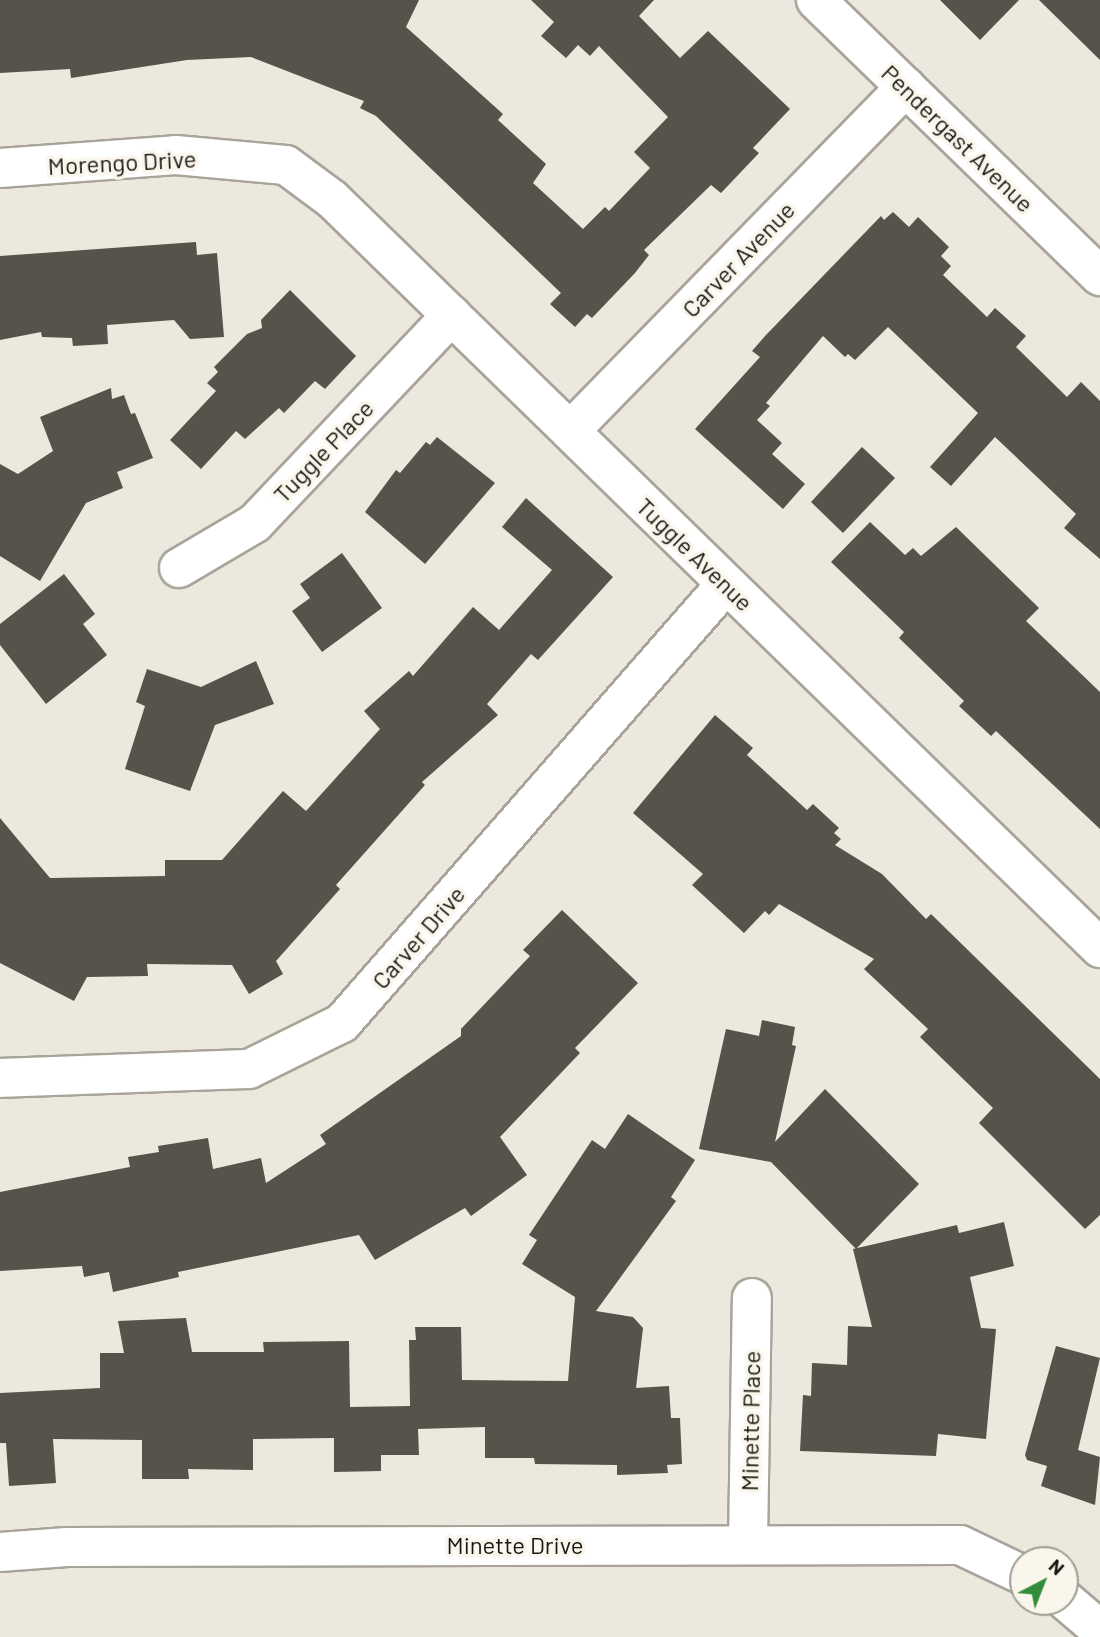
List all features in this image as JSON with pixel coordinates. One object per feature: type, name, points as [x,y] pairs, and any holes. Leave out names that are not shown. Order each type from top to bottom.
[{"type":"street","name":"Pendergast Avenue","points":[[816,0],[1100,276]]},
{"type":"street","name":"Carver Avenue","points":[[570,431],[906,87]]},
{"type":"street","name":"Morengo Drive","points":[[0,169],[176,155],[286,165]]},
{"type":"street","name":"Tuggle Avenue","points":[[286,165],[332,199],[1100,948]]},
{"type":"street","name":"Tuggle Place","points":[[179,568],[255,523],[452,315]]},
{"type":"street","name":"Carver Drive","points":[[0,1078],[249,1069],[342,1023],[726,584]]},
{"type":"street","name":"Minette Place","points":[[747,1544],[752,1298]]},
{"type":"street","name":"Minette Drive","points":[[0,1552],[81,1547],[960,1545],[1009,1568]]},
{"type":"street","points":[[1079,1612],[1100,1630]]},
{"type":"building","points":[[0,0],[419,0],[406,27],[503,114],[498,120],[546,164],[533,183],[583,229],[605,207],[609,211],[650,168],[634,152],[668,117],[599,46],[590,56],[578,45],[566,58],[541,36],[554,22],[531,0],[654,0],[639,16],[680,58],[708,31],[790,109],[753,148],[759,153],[721,193],[711,185],[644,250],[649,255],[592,318],[587,314],[575,327],[550,304],[561,293],[376,116],[360,108],[364,101],[251,57],[187,60],[71,78],[70,69],[0,73]]},
{"type":"building","points":[[940,0],[1019,0],[980,40]]},
{"type":"building","points":[[1039,0],[1100,0],[1100,60]]},
{"type":"building","points":[[893,212],[909,227],[918,217],[949,247],[941,256],[951,266],[943,275],[987,317],[995,308],[1026,336],[1016,347],[1067,397],[1081,382],[1100,401],[1100,559],[1064,528],[1076,514],[995,437],[951,486],[930,467],[978,413],[888,327],[855,360],[848,354],[845,357],[823,336],[766,403],[770,406],[757,420],[782,443],[772,454],[805,484],[783,509],[695,429],[760,357],[752,351],[766,335],[881,216],[884,220]]},
{"type":"building","points":[[196,242],[197,255],[217,253],[224,337],[190,339],[174,320],[107,325],[108,344],[73,346],[72,338],[42,337],[41,332],[0,340],[0,256]]},
{"type":"building","points":[[290,290],[356,356],[325,389],[315,381],[284,413],[279,408],[245,439],[236,431],[201,469],[170,440],[216,391],[207,383],[218,372],[214,367],[247,334],[262,328],[261,320]]},
{"type":"building","points":[[111,388],[112,399],[124,395],[131,414],[135,413],[153,458],[117,472],[123,488],[86,503],[40,581],[0,556],[0,464],[18,474],[53,451],[40,417]]},
{"type":"building","points":[[437,437],[495,483],[425,564],[365,512],[396,470],[400,473],[426,442],[430,445]]},
{"type":"building","points":[[862,447],[895,478],[843,533],[811,502]]},
{"type":"building","points":[[526,498],[613,577],[538,660],[531,654],[487,704],[498,715],[422,782],[425,785],[336,885],[340,889],[276,961],[283,974],[249,994],[232,965],[147,964],[148,976],[87,977],[74,1001],[0,963],[0,818],[50,878],[165,876],[165,860],[222,860],[283,791],[306,811],[380,729],[364,711],[409,671],[413,676],[473,607],[499,630],[552,570],[502,527]]},
{"type":"building","points":[[870,522],[905,555],[913,548],[921,556],[956,527],[1039,608],[1026,621],[1100,692],[1100,829],[996,731],[991,736],[959,706],[964,701],[899,638],[904,632],[831,562]]},
{"type":"building","points":[[342,553],[382,608],[322,652],[292,611],[310,598],[300,584]]},
{"type":"building","points":[[64,574],[95,614],[83,624],[107,655],[46,704],[0,645],[0,624]]},
{"type":"building","points":[[256,661],[274,704],[215,725],[190,791],[125,769],[145,706],[136,702],[147,669],[201,687]]},
{"type":"building","points":[[715,715],[753,748],[747,755],[807,810],[813,804],[839,828],[834,833],[841,839],[835,845],[882,874],[926,919],[931,914],[1100,1079],[1100,1215],[1085,1229],[979,1123],[993,1108],[920,1037],[928,1029],[864,969],[874,959],[779,904],[769,915],[765,911],[744,933],[692,885],[703,874],[633,813]]},
{"type":"building","points":[[562,910],[638,983],[575,1048],[580,1053],[500,1137],[527,1175],[471,1216],[465,1208],[375,1260],[359,1235],[178,1272],[179,1277],[113,1292],[109,1272],[84,1277],[82,1266],[0,1271],[0,1192],[130,1167],[128,1157],[159,1152],[158,1146],[208,1138],[213,1169],[261,1158],[266,1183],[326,1144],[320,1135],[461,1036],[461,1029],[530,956],[523,950]]},
{"type":"building","points":[[762,1020],[795,1027],[792,1045],[796,1046],[775,1142],[825,1089],[919,1184],[856,1249],[771,1162],[699,1149],[726,1029],[759,1036]]},
{"type":"building","points":[[628,1114],[695,1160],[671,1197],[676,1201],[596,1311],[633,1317],[643,1328],[636,1388],[669,1386],[671,1418],[680,1418],[682,1464],[667,1465],[668,1473],[617,1475],[617,1465],[535,1464],[534,1458],[485,1458],[485,1427],[418,1429],[419,1455],[381,1455],[381,1471],[334,1472],[334,1438],[253,1439],[253,1470],[188,1469],[189,1479],[142,1479],[142,1440],[53,1439],[56,1483],[9,1486],[6,1443],[0,1443],[0,1393],[100,1388],[100,1353],[124,1353],[118,1321],[186,1318],[192,1352],[264,1352],[263,1342],[349,1341],[350,1407],[410,1406],[409,1340],[416,1340],[415,1327],[461,1327],[462,1380],[568,1381],[575,1297],[522,1264],[537,1240],[529,1235],[592,1140],[605,1149]]},
{"type":"building","points":[[1004,1222],[1014,1266],[970,1277],[981,1328],[996,1329],[986,1439],[938,1434],[936,1456],[800,1451],[803,1395],[811,1396],[812,1363],[847,1365],[848,1326],[872,1327],[853,1249],[957,1225],[959,1233]]},
{"type":"building","points":[[1056,1346],[1100,1358],[1078,1450],[1100,1457],[1095,1505],[1041,1486],[1047,1466],[1027,1460],[1025,1455]]}]
